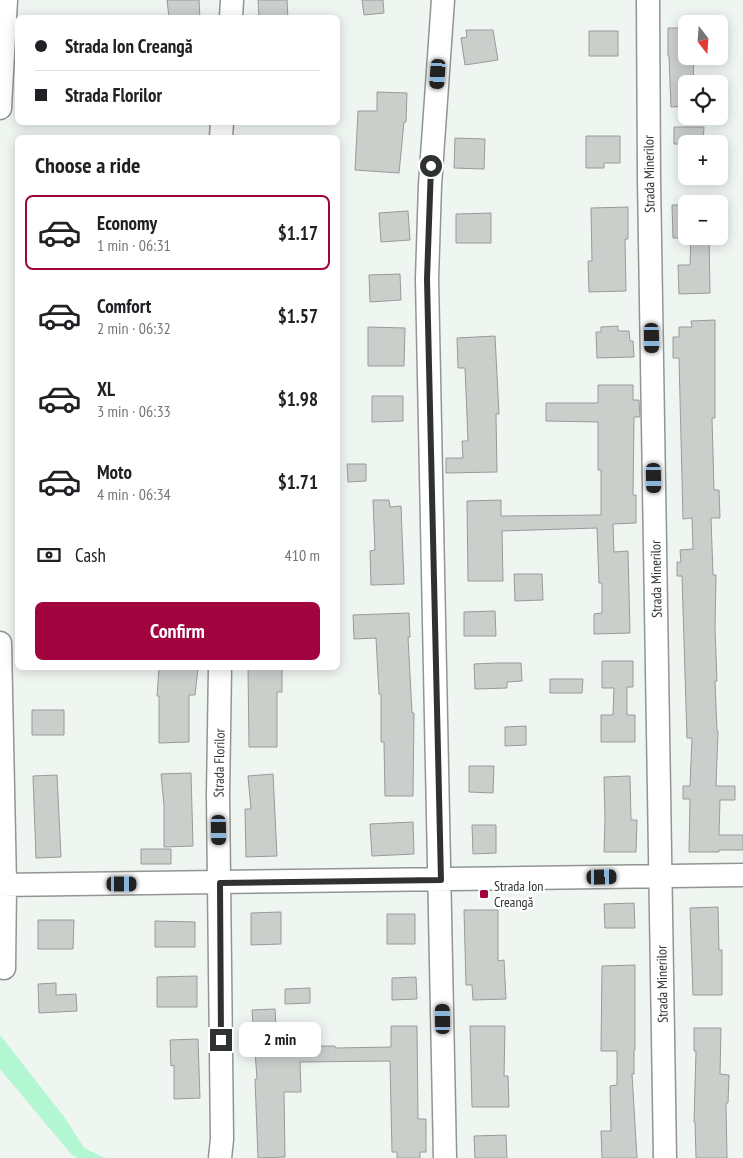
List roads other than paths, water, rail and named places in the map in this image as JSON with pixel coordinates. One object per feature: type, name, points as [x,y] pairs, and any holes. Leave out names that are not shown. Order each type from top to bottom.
[{"type":"street","points":[[0,108],[6,0]]},
{"type":"street","points":[[231,15],[232,0]]},
{"type":"street","points":[[443,0],[430,185],[427,279],[446,1158]]},
{"type":"street","name":"Strada Minerilor","points":[[648,0],[648,132],[665,1158]]},
{"type":"street","points":[[0,643],[4,968]]},
{"type":"street","name":"Strada Florilor","points":[[220,670],[218,795],[222,1139],[220,1158]]},
{"type":"street","points":[[2,885],[743,876]]},
{"type":"place","name":"Strada Ion Creangă","points":[[484,894]]}]
